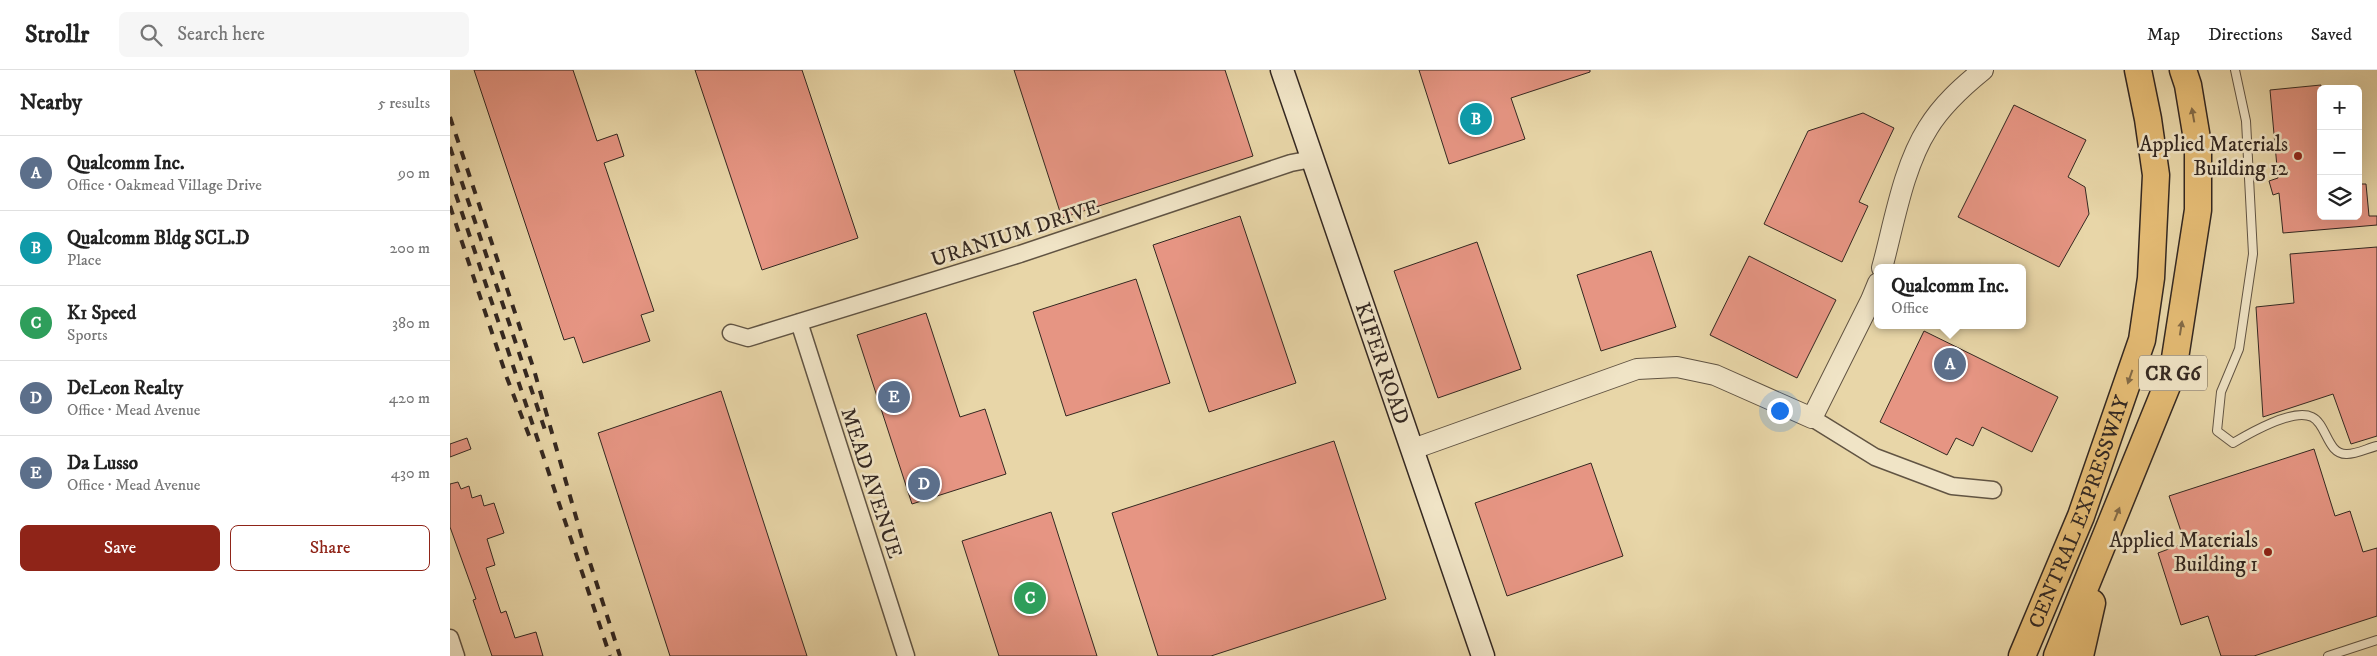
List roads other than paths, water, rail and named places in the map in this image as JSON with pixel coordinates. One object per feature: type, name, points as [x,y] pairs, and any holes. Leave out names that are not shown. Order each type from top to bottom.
[{"type":"highway","points":[[2122,70],[2141,123],[2151,278]]},
{"type":"highway","name":"CENTRAL EXPRESSWAY","points":[[2022,656],[2063,561],[2098,468],[2142,340],[2151,278],[2156,176],[2138,70]]},
{"type":"highway","name":"CENTRAL EXPRESSWAY","points":[[2057,656],[2101,554],[2174,371],[2198,210],[2198,145],[2186,75]]},
{"type":"highway","points":[[2080,656],[2101,554]]},
{"type":"main road","name":"KIFER ROAD","points":[[1282,70],[1413,449],[1482,656]]},
{"type":"street","points":[[1883,264],[1910,166],[1927,129],[1951,98],[1983,70]]},
{"type":"street","name":"URANIUM DRIVE","points":[[730,333],[748,338],[1020,254],[1291,164],[1312,159]]},
{"type":"street","points":[[1812,418],[1874,291]]},
{"type":"street","name":"MEAD AVENUE","points":[[799,322],[906,656]]},
{"type":"street","points":[[1413,449],[1637,369],[1678,367],[1716,375],[1812,418],[1875,457],[1952,486],[1993,490]]},
{"type":"street","points":[[450,638],[456,656]]},
{"type":"lane","points":[[2235,70],[2246,121],[2253,254],[2239,349],[2221,392],[2217,431],[2233,443],[2256,429],[2296,416],[2310,416],[2319,422],[2328,441],[2338,452],[2347,455],[2377,446]]},
{"type":"lane","points":[[2328,656],[2377,640]]},
{"type":"railway","points":[[450,117],[534,370],[582,538],[620,656]]},
{"type":"railway","points":[[450,147],[546,433]]},
{"type":"railway","points":[[450,177],[610,656]]},
{"type":"railway","points":[[450,206],[507,378],[530,438]]},
{"type":"place","name":"Qualcomm Bldg SCL.D","points":[[1476,119]]},
{"type":"place","name":"Applied Materials Building 12","points":[[2298,156]]},
{"type":"place","name":"Qualcomm Inc.","points":[[1950,364]]},
{"type":"place","name":"Da Lusso","points":[[894,397]]},
{"type":"place","name":"DeLeon Realty","points":[[924,484]]},
{"type":"place","name":"Applied Materials Building 1","points":[[2268,552]]},
{"type":"place","name":"K1 Speed","points":[[1030,598]]}]
